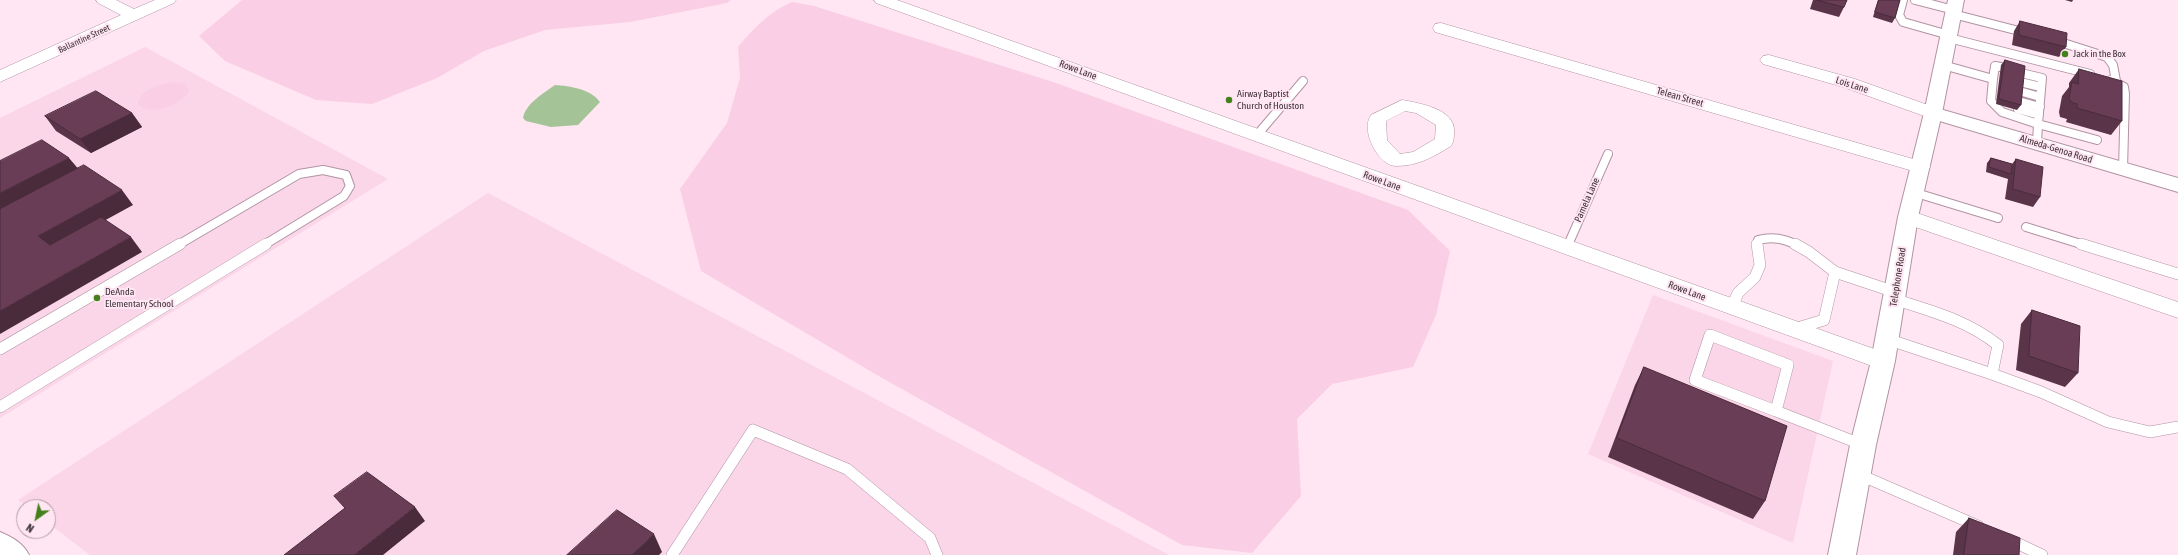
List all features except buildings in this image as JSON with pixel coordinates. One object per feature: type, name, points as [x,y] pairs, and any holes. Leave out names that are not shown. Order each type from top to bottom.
[{"type":"main road","name":"Telephone Road","points":[[1842,555],[1863,445],[1885,350],[1913,192],[1933,113],[1954,8]]},
{"type":"main road","name":"Almeda-Genoa Road","points":[[1933,113],[2178,186]]},
{"type":"street","points":[[104,0],[134,16]]},
{"type":"street","name":"Ballantine Street","points":[[0,77],[168,0]]},
{"type":"street","name":"Rowe Lane","points":[[882,0],[1794,329],[1885,350]]},
{"type":"street","name":"Telean Street","points":[[1440,28],[1920,167]]},
{"type":"street","name":"Lois Lane","points":[[1769,60],[1849,83],[1933,113]]},
{"type":"street","points":[[1380,180],[1395,160]]},
{"type":"street","points":[[1908,217],[2178,310]]},
{"type":"lane","points":[[1903,0],[1899,15],[1904,22],[1949,36],[2116,81],[2124,87],[2123,169]]},
{"type":"lane","points":[[1915,0],[1954,8],[2107,57],[2113,65],[2116,81]]},
{"type":"lane","points":[[1943,66],[1996,78],[1994,98],[2002,112],[2039,115]]},
{"type":"lane","points":[[2021,77],[2042,78],[2037,143]]},
{"type":"lane","points":[[1257,135],[1303,80]]},
{"type":"lane","points":[[2019,91],[2040,97]]},
{"type":"lane","points":[[2018,105],[2097,140]]},
{"type":"lane","name":"Pamela Lane","points":[[1567,247],[1608,154]]},
{"type":"lane","points":[[0,349],[300,174],[311,171],[333,170],[346,175],[350,186],[344,196],[0,407]]},
{"type":"lane","points":[[1913,192],[1998,218]]},
{"type":"lane","points":[[2026,227],[2178,274]]},
{"type":"lane","points":[[1732,307],[1738,293],[1755,277],[1760,265],[1757,245],[1758,240],[1765,237],[1774,237],[1800,246],[1818,257],[1835,272],[1985,333],[1998,345],[1992,374]]},
{"type":"lane","points":[[1794,329],[1824,320],[1835,272]]},
{"type":"lane","points":[[1776,412],[1788,365],[1710,335],[1695,380],[1776,412],[1863,445]]},
{"type":"lane","points":[[1885,350],[1992,374],[2041,392],[2108,422],[2150,432],[2178,428]]},
{"type":"lane","points":[[672,555],[753,430],[848,469],[930,538],[937,555]]},
{"type":"lane","points":[[1858,474],[2042,555]]},
{"type":"shaded area","points":[[242,0],[731,0],[727,3],[630,22],[545,30],[484,51],[437,78],[372,104],[316,100],[225,61],[199,36]]},
{"type":"shaded area","points":[[792,2],[814,6],[1056,83],[1408,210],[1450,251],[1436,315],[1413,367],[1332,384],[1297,419],[1301,496],[1252,553],[1182,545],[882,378],[701,271],[680,189],[727,123],[740,78],[738,47],[762,21]]},
{"type":"shaded area","name":"DeAnda Elementary School","points":[[145,47],[388,179],[0,418],[0,118]]},
{"type":"shaded area","points":[[174,82],[186,84],[189,91],[173,105],[166,108],[150,110],[138,104],[141,97],[149,90],[159,85]]},
{"type":"shaded area","points":[[555,85],[573,87],[586,91],[600,102],[578,125],[551,127],[526,121],[523,118],[532,103]]},
{"type":"shaded area","points":[[488,193],[1169,555],[90,555],[56,529],[56,499],[20,499]]},
{"type":"shaded area","points":[[1653,295],[1833,361],[1793,543],[1588,454]]},
{"type":"place","name":"Jack in the Box","points":[[2065,54]]},
{"type":"place","name":"Airway Baptist Church of Houston","points":[[1229,100]]},
{"type":"place","name":"DeAnda Elementary School","points":[[97,298]]}]
